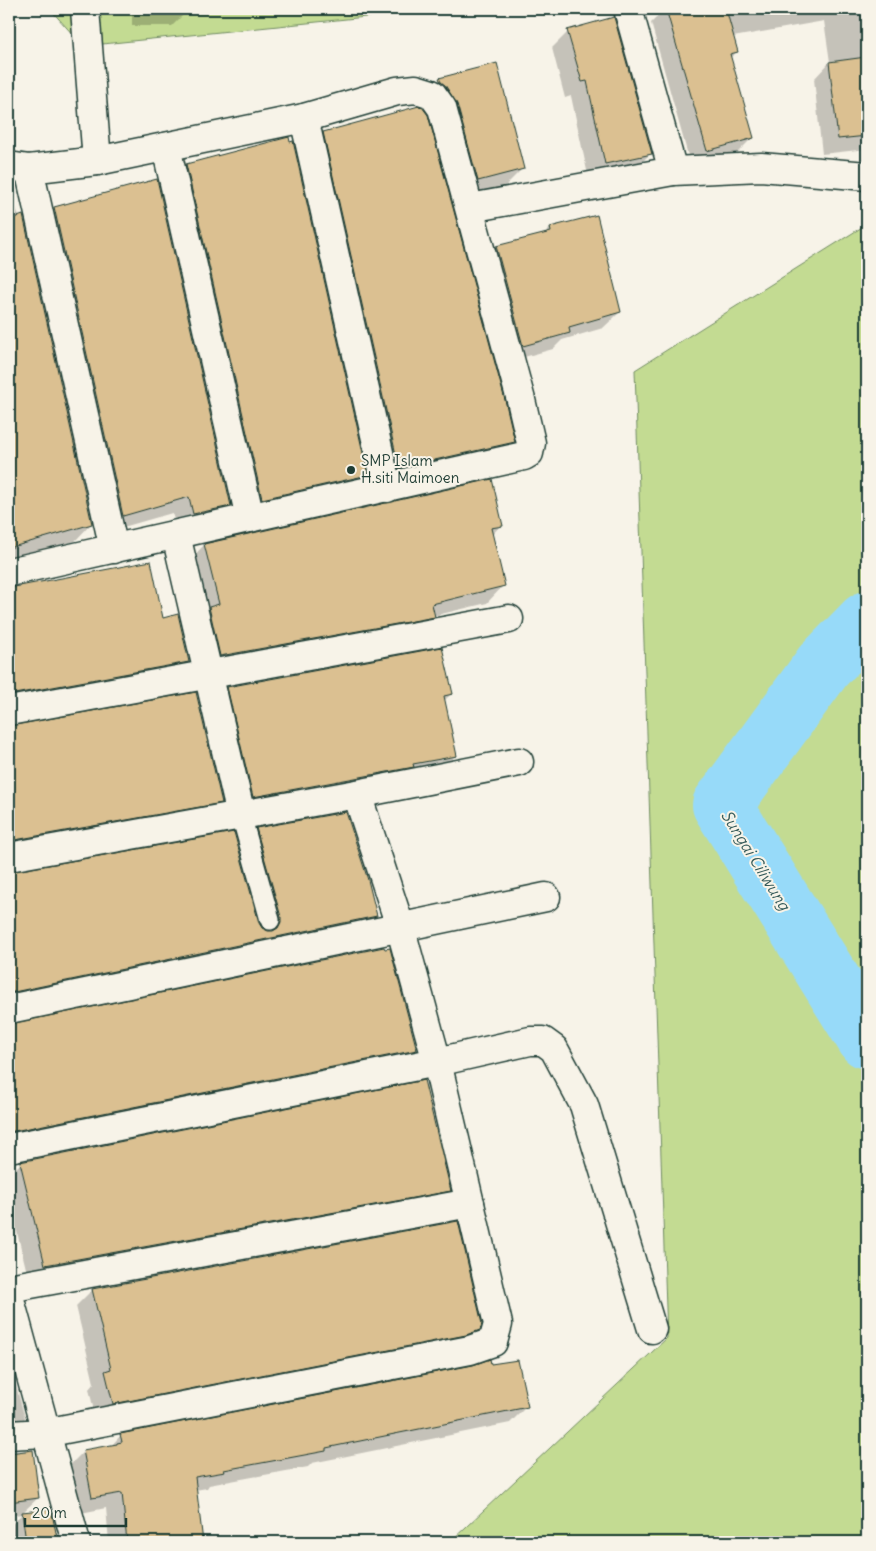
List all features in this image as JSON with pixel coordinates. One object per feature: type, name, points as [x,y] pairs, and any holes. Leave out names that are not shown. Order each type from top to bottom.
[{"type":"street","points":[[85,9],[97,161]]},
{"type":"street","points":[[628,9],[673,171]]},
{"type":"street","points":[[9,572],[114,549],[250,518],[387,488],[524,456],[529,453],[531,443],[521,400],[470,208],[442,108],[432,94],[416,89],[397,91],[304,118],[166,147],[97,161],[19,168],[114,549]]},
{"type":"street","points":[[304,118],[387,488]]},
{"type":"street","points":[[166,147],[250,518]]},
{"type":"street","points":[[470,208],[673,171],[761,166],[867,176]]},
{"type":"street","points":[[176,535],[242,815]]},
{"type":"street","points":[[9,711],[509,619]]},
{"type":"street","points":[[9,856],[357,794],[519,762]]},
{"type":"street","points":[[9,1435],[45,1433],[461,1352],[493,1342],[498,1324],[437,1062],[400,926],[357,794]]},
{"type":"street","points":[[9,1009],[546,897]]},
{"type":"street","points":[[9,1148],[437,1062],[530,1041],[543,1041],[554,1049],[584,1105],[652,1329]]},
{"type":"street","points":[[9,1288],[470,1203]]},
{"type":"street","points":[[9,1296],[76,1542]]},
{"type":"lane","points":[[242,815],[270,920]]},
{"type":"green space","points":[[50,9],[444,9],[83,46]]},
{"type":"green space","points":[[867,224],[867,1542],[450,1542],[667,1338],[635,370]]},
{"type":"building","points":[[666,9],[726,9],[738,52],[730,54],[754,138],[707,151]]},
{"type":"building","points":[[614,17],[652,154],[605,164],[587,81],[582,82],[567,30]]},
{"type":"building","points":[[866,57],[867,136],[838,139],[829,62]]},
{"type":"building","points":[[497,63],[524,169],[478,181],[457,104],[439,78]]},
{"type":"building","points":[[419,106],[428,115],[515,442],[399,468],[323,132]]},
{"type":"building","points":[[289,137],[290,142],[293,141],[368,475],[262,499],[186,164]]},
{"type":"building","points":[[157,179],[231,506],[193,514],[189,497],[123,516],[54,207]]},
{"type":"building","points":[[23,215],[92,524],[9,548],[9,220]]},
{"type":"building","points":[[597,215],[621,312],[569,327],[570,333],[523,346],[496,246],[551,232],[550,227]]},
{"type":"building","points":[[492,479],[503,526],[491,528],[505,586],[432,604],[435,617],[220,656],[209,607],[219,604],[204,544]]},
{"type":"building","points":[[151,561],[163,618],[178,614],[189,662],[9,695],[9,588]]},
{"type":"building","points":[[442,647],[453,694],[444,696],[457,756],[413,764],[414,767],[253,797],[227,687]]},
{"type":"building","points":[[196,692],[222,803],[9,841],[9,726]]},
{"type":"building","points":[[346,812],[368,880],[377,916],[9,993],[9,872],[234,832],[259,923],[262,928],[273,931],[278,928],[281,917],[256,828]]},
{"type":"building","points":[[384,947],[385,949],[390,948],[417,1050],[9,1132],[9,1024]]},
{"type":"building","points":[[424,1080],[451,1191],[45,1265],[20,1162]]},
{"type":"building","points":[[458,1221],[482,1324],[480,1330],[466,1335],[113,1404],[105,1371],[111,1369],[92,1289]]},
{"type":"building","points":[[490,1359],[491,1364],[518,1360],[528,1407],[326,1448],[326,1451],[195,1477],[203,1542],[127,1542],[122,1493],[92,1498],[83,1450],[122,1442],[120,1434],[473,1365]]},
{"type":"building","points":[[33,1450],[39,1498],[9,1502],[9,1453]]},
{"type":"building","points":[[51,1509],[58,1542],[26,1542],[22,1512]]},
{"type":"waterway","name":"Sungai Ciliwung","points":[[867,621],[823,666],[722,805],[867,1039]]},
{"type":"place","name":"SMP Islam H.siti Maimoen","points":[[351,470]]}]
